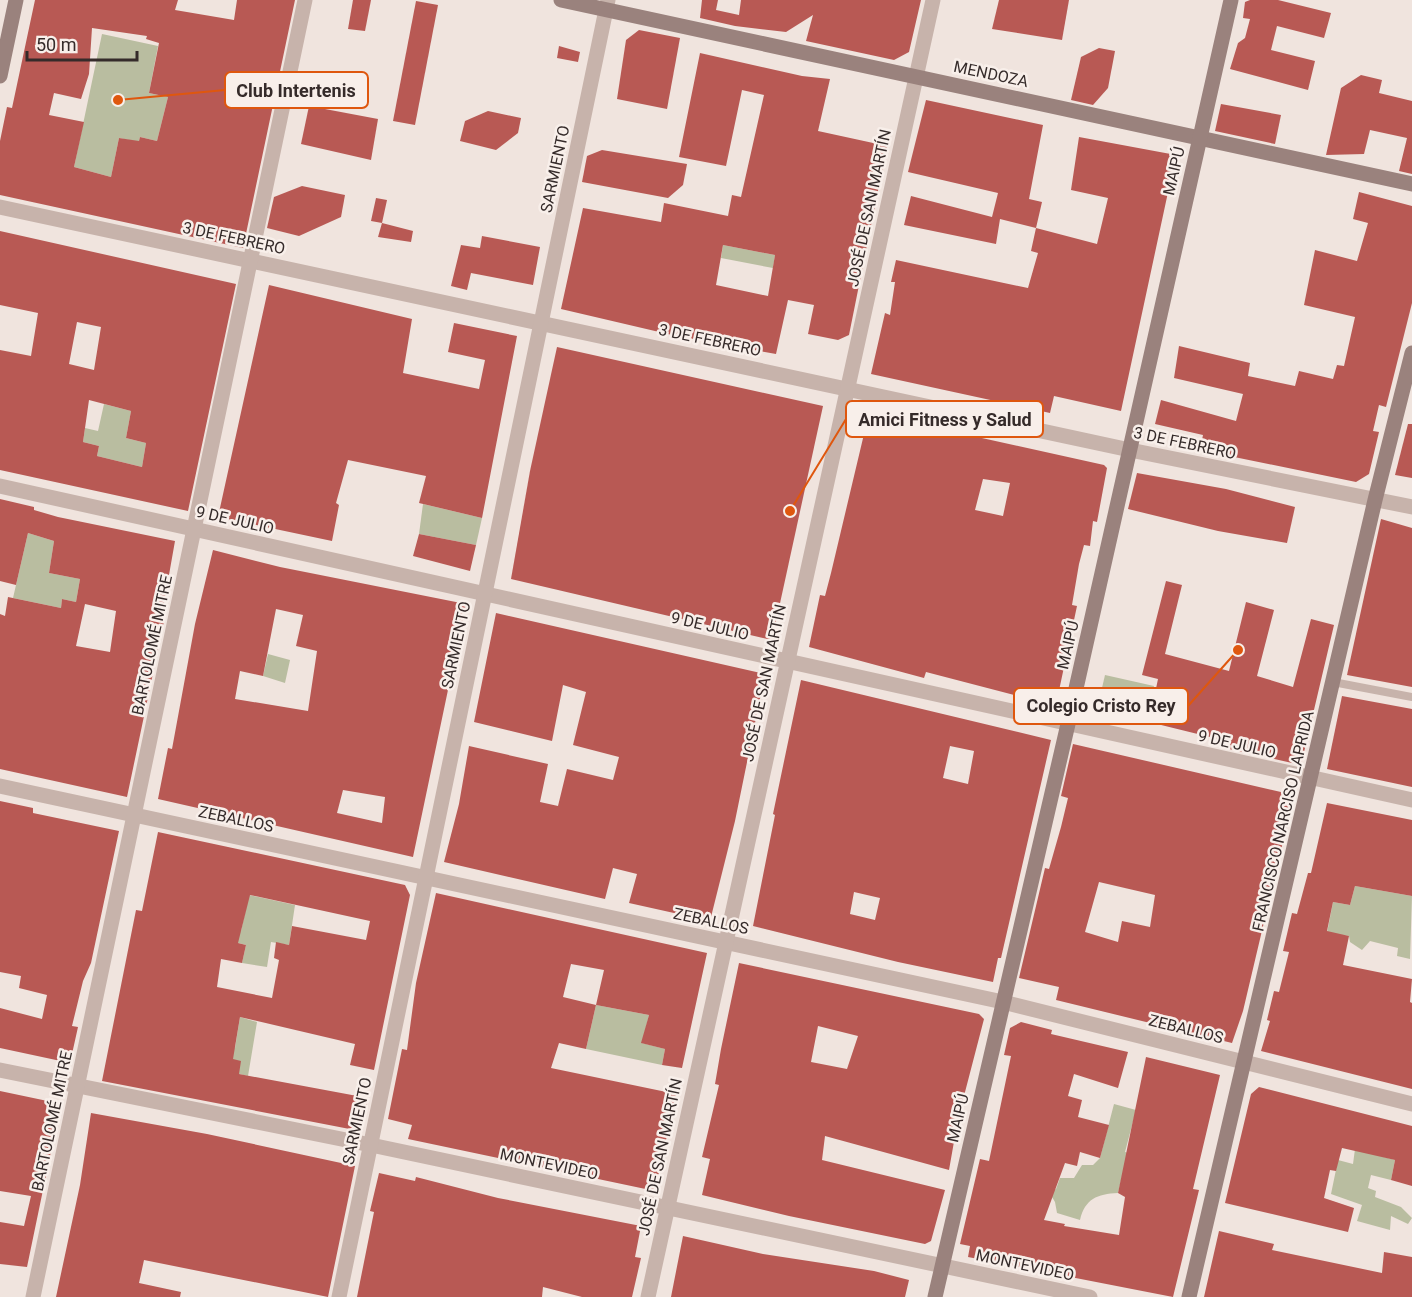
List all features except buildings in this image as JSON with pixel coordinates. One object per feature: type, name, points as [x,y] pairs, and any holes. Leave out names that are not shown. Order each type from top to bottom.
[{"type":"main road","points":[[0,76],[16,0]]},
{"type":"main road","name":"MENDOZA","points":[[561,0],[607,4],[916,76],[1412,184]]},
{"type":"main road","name":"MAIPÚ","points":[[935,1297],[1068,724],[1231,0]]},
{"type":"main road","name":"FRANCISCO NARCISO LAPRIDA","points":[[1189,1297],[1375,500],[1412,353]]},
{"type":"street","name":"BARTOLOMÉ MITRE","points":[[33,1297],[305,0]]},
{"type":"street","name":"JOSÉ DE SAN MARTÍN","points":[[648,1297],[933,0]]},
{"type":"street","name":"SARMIENTO","points":[[339,1297],[607,4]]},
{"type":"street","name":"3 DE FEBRERO","points":[[0,207],[1130,450],[1412,507]]},
{"type":"street","name":"9 DE JULIO","points":[[0,486],[1412,800]]},
{"type":"street","name":"ZEBALLOS","points":[[0,786],[1003,1002],[1412,1104]]},
{"type":"street","name":"MONTEVIDEO","points":[[0,1070],[77,1088],[371,1145],[1090,1297]]},
{"type":"lane","points":[[1333,682],[1412,697]]},
{"type":"green space","points":[[102,34],[158,46],[149,93],[168,97],[157,141],[140,137],[139,142],[119,138],[111,177],[74,167]]},
{"type":"green space","points":[[723,245],[775,255],[773,268],[721,258]]},
{"type":"green space","points":[[104,404],[131,411],[126,438],[146,443],[142,467],[97,456],[99,446],[83,442],[85,428],[98,431]]},
{"type":"green space","points":[[423,504],[482,518],[476,545],[419,534]]},
{"type":"green space","points":[[28,533],[54,541],[49,573],[80,579],[76,602],[62,599],[61,608],[13,598]]},
{"type":"green space","points":[[268,654],[290,660],[285,683],[263,676]]},
{"type":"green space","points":[[1105,675],[1154,686],[1147,716],[1098,705]]},
{"type":"green space","points":[[1355,886],[1412,896],[1410,959],[1397,956],[1398,948],[1370,941],[1362,950],[1350,942],[1349,936],[1327,933],[1333,902],[1350,905]]},
{"type":"green space","points":[[249,895],[295,905],[289,945],[271,942],[267,967],[242,963],[246,945],[227,940],[241,931]]},
{"type":"green space","points":[[596,1005],[649,1015],[642,1043],[665,1049],[662,1065],[586,1049]]},
{"type":"green space","points":[[240,1017],[257,1022],[248,1076],[239,1074],[207,1053],[209,1043],[235,1048]]},
{"type":"green space","points":[[1114,1104],[1136,1110],[1125,1152],[1152,1159],[1123,1172],[1118,1193],[1093,1199],[1085,1207],[1080,1220],[1057,1213],[1055,1202],[1049,1192],[1056,1189],[1060,1178],[1074,1178],[1082,1165],[1093,1165],[1100,1158]]},
{"type":"green space","points":[[1355,1149],[1395,1160],[1391,1180],[1371,1175],[1368,1188],[1376,1191],[1375,1197],[1401,1207],[1412,1218],[1408,1224],[1391,1216],[1390,1230],[1357,1221],[1362,1205],[1331,1194],[1338,1160],[1353,1164]]},
{"type":"place","name":"Club Intertenis","points":[[118,100]]},
{"type":"place","name":"Amici Fitness y Salud","points":[[790,511]]},
{"type":"place","name":"Colegio Cristo Rey","points":[[1238,650]]}]
